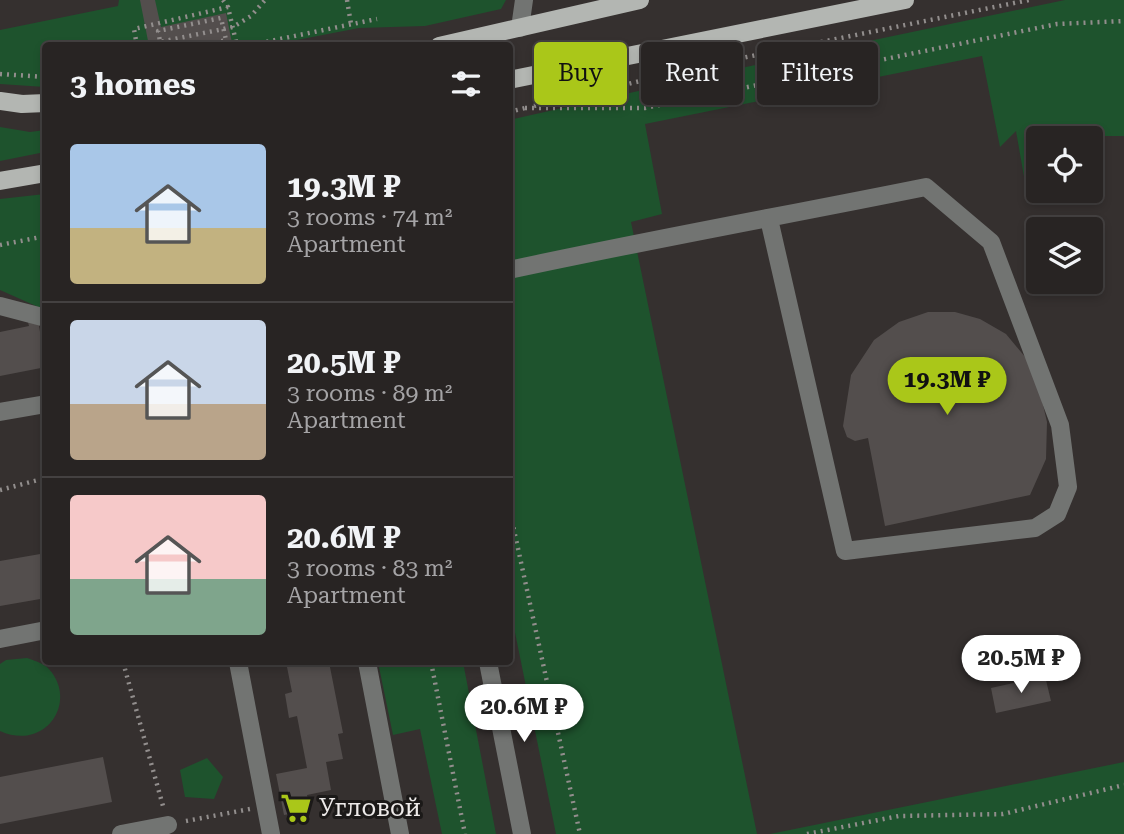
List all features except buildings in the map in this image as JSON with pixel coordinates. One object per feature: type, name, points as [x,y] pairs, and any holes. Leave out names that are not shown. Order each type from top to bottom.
[{"type":"main road","points":[[457,42],[520,28],[601,4],[640,0]]},
{"type":"main road","points":[[513,79],[905,0]]},
{"type":"main road","points":[[0,101],[42,103]]},
{"type":"main road","points":[[0,181],[42,174]]},
{"type":"street","points":[[520,28],[524,0]]},
{"type":"street","points":[[513,269],[926,187],[991,242],[1060,425],[1068,487],[1057,514],[1035,527],[845,551],[769,219]]},
{"type":"street","points":[[0,306],[42,317]]},
{"type":"street","points":[[0,412],[42,405]]},
{"type":"street","points":[[0,639],[42,631]]},
{"type":"street","points":[[239,665],[271,834]]},
{"type":"street","points":[[368,665],[400,834]]},
{"type":"street","points":[[489,665],[522,834]]},
{"type":"street","points":[[121,834],[168,825]]},
{"type":"path","points":[[223,0],[228,7],[236,42]]},
{"type":"path","points":[[160,42],[231,28],[251,16],[265,0]]},
{"type":"path","points":[[347,0],[351,24]]},
{"type":"path","points":[[513,111],[717,63],[1029,0]]},
{"type":"path","points":[[136,42],[134,29],[228,7]]},
{"type":"path","points":[[161,42],[159,32],[221,19],[225,40],[216,42]]},
{"type":"path","points":[[265,42],[377,19]]},
{"type":"path","points":[[525,108],[645,108],[1057,24],[1124,21]]},
{"type":"path","points":[[213,42],[225,39],[231,28]]},
{"type":"path","points":[[0,74],[42,77]]},
{"type":"path","points":[[0,245],[42,237]]},
{"type":"path","points":[[0,490],[42,479]]},
{"type":"path","points":[[513,525],[580,834]]},
{"type":"path","points":[[123,665],[168,825],[267,806]]},
{"type":"path","points":[[433,665],[465,834]]},
{"type":"path","points":[[807,834],[899,816],[1003,814],[1124,785]]},
{"type":"green space","points":[[119,0],[506,0],[501,9],[425,26],[359,28],[287,42],[42,42],[42,87],[0,84],[0,30],[118,6]]},
{"type":"green space","points":[[1065,0],[1124,0],[1124,136],[1103,136],[1103,126],[1026,126],[1026,188],[1016,131],[1000,147],[982,56],[878,77],[878,42],[865,42]]},
{"type":"green space","points":[[757,65],[757,101],[743,104],[743,68]]},
{"type":"green space","points":[[641,90],[641,105],[739,105],[645,124],[662,214],[631,222],[757,834],[556,834],[513,623],[513,119],[576,105],[627,105],[627,94]]},
{"type":"green space","points":[[0,127],[30,132],[42,130],[42,153],[0,161]]},
{"type":"green space","points":[[42,194],[42,309],[0,290],[0,199]]},
{"type":"green space","points":[[27,658],[40,663],[47,667],[56,680],[60,694],[59,707],[44,729],[17,736],[0,731],[0,664],[6,660]]},
{"type":"green space","points":[[379,665],[464,665],[496,834],[442,834],[420,729],[393,735]]},
{"type":"green space","points":[[207,758],[223,777],[214,799],[185,797],[180,770]]},
{"type":"green space","points":[[1124,762],[1124,834],[770,834]]},
{"type":"place","name":"Угловой","points":[[296,808]]}]
